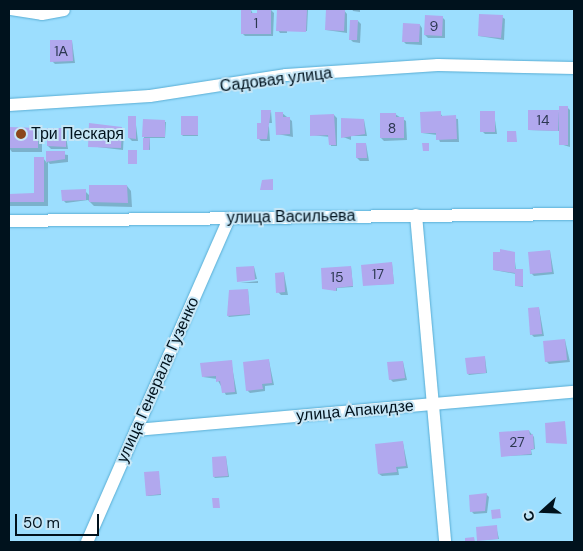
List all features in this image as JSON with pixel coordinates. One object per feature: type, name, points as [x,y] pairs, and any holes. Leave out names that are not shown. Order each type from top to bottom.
[{"type":"street","points":[[11,9],[42,14],[64,10]]},
{"type":"street","name":"Садовая улица","points":[[9,105],[150,96],[286,76],[438,65],[574,68]]},
{"type":"street","name":"улица Васильева","points":[[9,221],[574,214]]},
{"type":"street","points":[[416,215],[445,542]]},
{"type":"street","name":"улица Генерала Гузенко","points":[[87,542],[229,218]]},
{"type":"street","name":"улица Апакидзе","points":[[136,430],[574,392]]},
{"type":"building","points":[[241,9],[251,9],[251,13],[257,13],[257,9],[271,9],[271,34],[241,34]]},
{"type":"building","points":[[277,9],[307,9],[306,32],[276,31]]},
{"type":"building","points":[[326,9],[345,10],[344,31],[325,30]]},
{"type":"building","points":[[479,14],[503,15],[501,38],[478,36]]},
{"type":"building","points":[[425,15],[443,16],[442,36],[424,35]]},
{"type":"building","points":[[350,20],[358,20],[357,40],[349,40]]},
{"type":"building","points":[[403,23],[420,24],[419,42],[402,42]]},
{"type":"building","points":[[50,40],[72,40],[73,61],[50,62]]},
{"type":"building","points":[[559,106],[568,106],[568,145],[559,145]]},
{"type":"building","points":[[261,110],[271,110],[267,139],[257,139],[257,123],[261,123]]},
{"type":"building","points":[[528,110],[559,110],[558,131],[528,130]]},
{"type":"building","points":[[441,111],[441,116],[456,115],[457,139],[436,140],[436,133],[421,133],[420,112]]},
{"type":"building","points":[[480,111],[495,111],[495,132],[480,132]]},
{"type":"building","points":[[275,112],[283,112],[283,117],[290,117],[290,134],[276,135]]},
{"type":"building","points":[[380,113],[396,113],[396,117],[404,117],[404,138],[380,138]]},
{"type":"building","points":[[334,114],[336,145],[329,145],[328,135],[310,136],[310,115]]},
{"type":"building","points":[[128,116],[136,116],[136,139],[128,138]]},
{"type":"building","points":[[181,116],[198,116],[198,135],[181,135]]},
{"type":"building","points":[[341,118],[364,119],[365,134],[341,138]]},
{"type":"building","points":[[143,119],[165,120],[165,137],[142,137]]},
{"type":"building","points":[[89,123],[122,127],[121,148],[88,147]]},
{"type":"building","points":[[9,127],[38,128],[38,148],[9,148]]},
{"type":"building","points":[[47,128],[66,128],[66,147],[47,146]]},
{"type":"building","points":[[507,131],[516,131],[517,142],[507,142]]},
{"type":"building","points":[[143,138],[150,138],[149,150],[143,150]]},
{"type":"building","points":[[356,143],[366,143],[367,158],[356,158]]},
{"type":"building","points":[[422,143],[429,143],[429,151],[423,151]]},
{"type":"building","points":[[128,150],[137,150],[137,164],[128,164]]},
{"type":"building","points":[[46,151],[65,151],[65,159],[46,162]]},
{"type":"building","points":[[34,157],[44,157],[44,202],[9,202],[9,194],[34,193]]},
{"type":"building","points":[[273,179],[273,190],[260,190],[262,180]]},
{"type":"building","points":[[89,185],[127,185],[128,203],[89,202]]},
{"type":"building","points":[[86,189],[86,200],[62,201],[61,190]]},
{"type":"building","points":[[500,249],[515,252],[515,269],[523,269],[523,286],[515,286],[515,273],[493,270],[493,252],[500,252]]},
{"type":"building","points":[[550,250],[552,272],[530,274],[528,252]]},
{"type":"building","points":[[392,262],[394,284],[363,286],[361,265]]},
{"type":"building","points":[[254,266],[255,280],[237,282],[236,267]]},
{"type":"building","points":[[351,266],[353,286],[336,288],[336,291],[322,289],[321,268]]},
{"type":"building","points":[[284,272],[285,292],[276,293],[275,273]]},
{"type":"building","points":[[248,289],[250,314],[227,316],[229,290]]},
{"type":"building","points":[[539,307],[542,334],[530,335],[528,308]]},
{"type":"building","points":[[565,339],[567,360],[545,362],[543,341]]},
{"type":"building","points":[[485,356],[486,373],[467,374],[465,358]]},
{"type":"building","points":[[269,359],[272,383],[262,384],[263,389],[246,391],[243,362]]},
{"type":"building","points":[[232,360],[235,392],[222,393],[220,381],[216,382],[216,376],[202,377],[200,363]]},
{"type":"building","points":[[403,361],[405,378],[389,380],[387,362]]},
{"type":"building","points":[[565,421],[567,444],[546,443],[545,423]]},
{"type":"building","points":[[529,430],[530,435],[533,434],[534,449],[531,449],[531,454],[501,457],[499,432]]},
{"type":"building","points":[[403,441],[406,466],[396,467],[397,472],[378,474],[375,444]]},
{"type":"building","points":[[226,456],[228,476],[213,477],[212,457]]},
{"type":"building","points":[[159,471],[161,494],[146,496],[144,472]]},
{"type":"building","points":[[487,493],[485,511],[470,512],[469,495]]},
{"type":"building","points":[[212,498],[219,498],[220,508],[213,508]]},
{"type":"building","points":[[500,509],[501,518],[492,519],[491,510]]},
{"type":"building","points":[[497,525],[498,539],[477,541],[476,527]]},
{"type":"building","points":[[474,537],[475,542],[465,542],[465,538]]},
{"type":"place","name":"Три Пескаря","points":[[21,134]]}]
